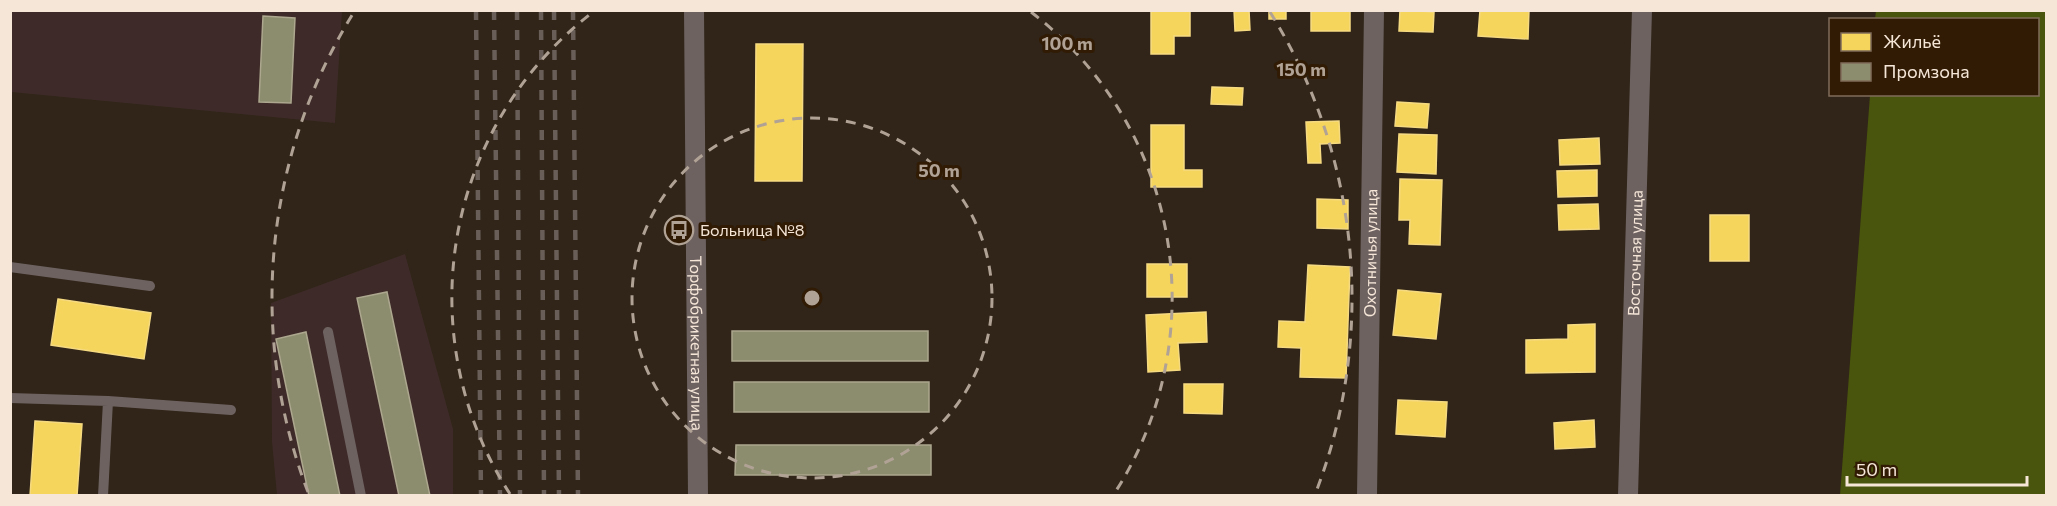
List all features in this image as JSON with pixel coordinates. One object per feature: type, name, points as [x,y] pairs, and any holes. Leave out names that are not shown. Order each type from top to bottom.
[{"type":"street","name":"Торфобрикетная улица","points":[[694,10],[698,495]]},
{"type":"street","name":"Охотничья улица","points":[[1367,495],[1374,10]]},
{"type":"street","name":"Восточная улица","points":[[1628,495],[1642,10]]},
{"type":"lane","points":[[10,267],[150,286]]},
{"type":"lane","points":[[328,332],[361,495]]},
{"type":"lane","points":[[10,398],[231,410]]},
{"type":"lane","points":[[103,495],[108,402]]},
{"type":"shaded area","points":[[10,11],[342,11],[335,123],[11,92]]},
{"type":"shaded area","points":[[405,254],[453,429],[453,495],[277,495],[272,442],[271,303]]},
{"type":"green space","points":[[1876,11],[2046,11],[2046,495],[1840,495],[1870,96],[2039,96],[2039,18],[1875,18]]},
{"type":"building: Жильё","points":[[1151,10],[1190,10],[1190,36],[1174,36],[1174,54],[1151,54]]},
{"type":"building: Жильё","points":[[1234,10],[1249,10],[1250,30],[1235,31]]},
{"type":"building: Жильё","points":[[1269,10],[1286,10],[1286,19],[1269,19]]},
{"type":"building: Жильё","points":[[1311,10],[1350,10],[1350,31],[1311,31]]},
{"type":"building: Жильё","points":[[1400,10],[1434,12],[1433,32],[1399,31]]},
{"type":"building: Жильё","points":[[1480,10],[1529,10],[1528,39],[1478,36]]},
{"type":"building: Жильё","points":[[756,44],[803,44],[802,181],[755,181]]},
{"type":"building: Жильё","points":[[1212,87],[1243,88],[1242,105],[1211,104]]},
{"type":"building: Жильё","points":[[1397,102],[1429,104],[1427,128],[1395,126]]},
{"type":"building: Жильё","points":[[1339,121],[1340,143],[1320,144],[1321,163],[1308,163],[1306,122]]},
{"type":"building: Жильё","points":[[1151,125],[1184,125],[1184,170],[1202,170],[1202,187],[1151,187]]},
{"type":"building: Жильё","points":[[1399,134],[1437,135],[1436,174],[1397,172]]},
{"type":"building: Жильё","points":[[1599,138],[1600,164],[1560,165],[1559,140]]},
{"type":"building: Жильё","points":[[1597,170],[1597,196],[1558,197],[1557,171]]},
{"type":"building: Жильё","points":[[1400,179],[1442,180],[1440,245],[1409,244],[1410,220],[1399,220]]},
{"type":"building: Жильё","points":[[1317,199],[1348,200],[1348,229],[1317,228]]},
{"type":"building: Жильё","points":[[1598,204],[1599,229],[1559,230],[1558,205]]},
{"type":"building: Жильё","points":[[1710,215],[1749,215],[1749,261],[1710,261]]},
{"type":"building: Жильё","points":[[1147,264],[1187,264],[1187,297],[1147,297]]},
{"type":"building: Жильё","points":[[1308,265],[1350,267],[1346,378],[1300,377],[1301,348],[1278,347],[1279,321],[1305,322]]},
{"type":"building: Жильё","points":[[1398,290],[1441,294],[1436,339],[1393,335]]},
{"type":"building: Жильё","points":[[58,299],[151,313],[144,359],[51,345]]},
{"type":"building: Жильё","points":[[1206,312],[1207,342],[1178,343],[1180,370],[1148,372],[1146,315]]},
{"type":"building: Жильё","points":[[1595,324],[1595,372],[1526,373],[1526,340],[1568,339],[1568,325]]},
{"type":"building: Жильё","points":[[1184,384],[1223,384],[1222,414],[1184,413]]},
{"type":"building: Жильё","points":[[1398,400],[1447,402],[1445,437],[1396,434]]},
{"type":"building: Жильё","points":[[1594,420],[1595,447],[1555,449],[1554,423]]},
{"type":"building: Жильё","points":[[35,421],[82,424],[77,496],[30,496]]},
{"type":"building: Промзона","points":[[263,16],[295,18],[291,103],[259,102]]},
{"type":"building: Промзона","points":[[387,292],[430,496],[399,496],[357,298]]},
{"type":"building: Промзона","points":[[732,331],[928,331],[928,361],[732,361]]},
{"type":"building: Промзона","points":[[306,332],[340,496],[309,496],[276,339]]},
{"type":"building: Промзона","points":[[734,382],[929,382],[929,412],[734,412]]},
{"type":"building: Промзона","points":[[736,445],[931,445],[931,475],[735,475]]},
{"type":"railway","points":[[476,10],[481,496]]},
{"type":"railway","points":[[494,10],[500,496]]},
{"type":"railway","points":[[517,10],[520,496]]},
{"type":"railway","points":[[541,10],[544,496]]},
{"type":"railway","points":[[554,10],[559,496]]},
{"type":"railway","points":[[573,10],[578,496]]},
{"type":"place","name":"Больница №8","points":[[679,230]]}]
